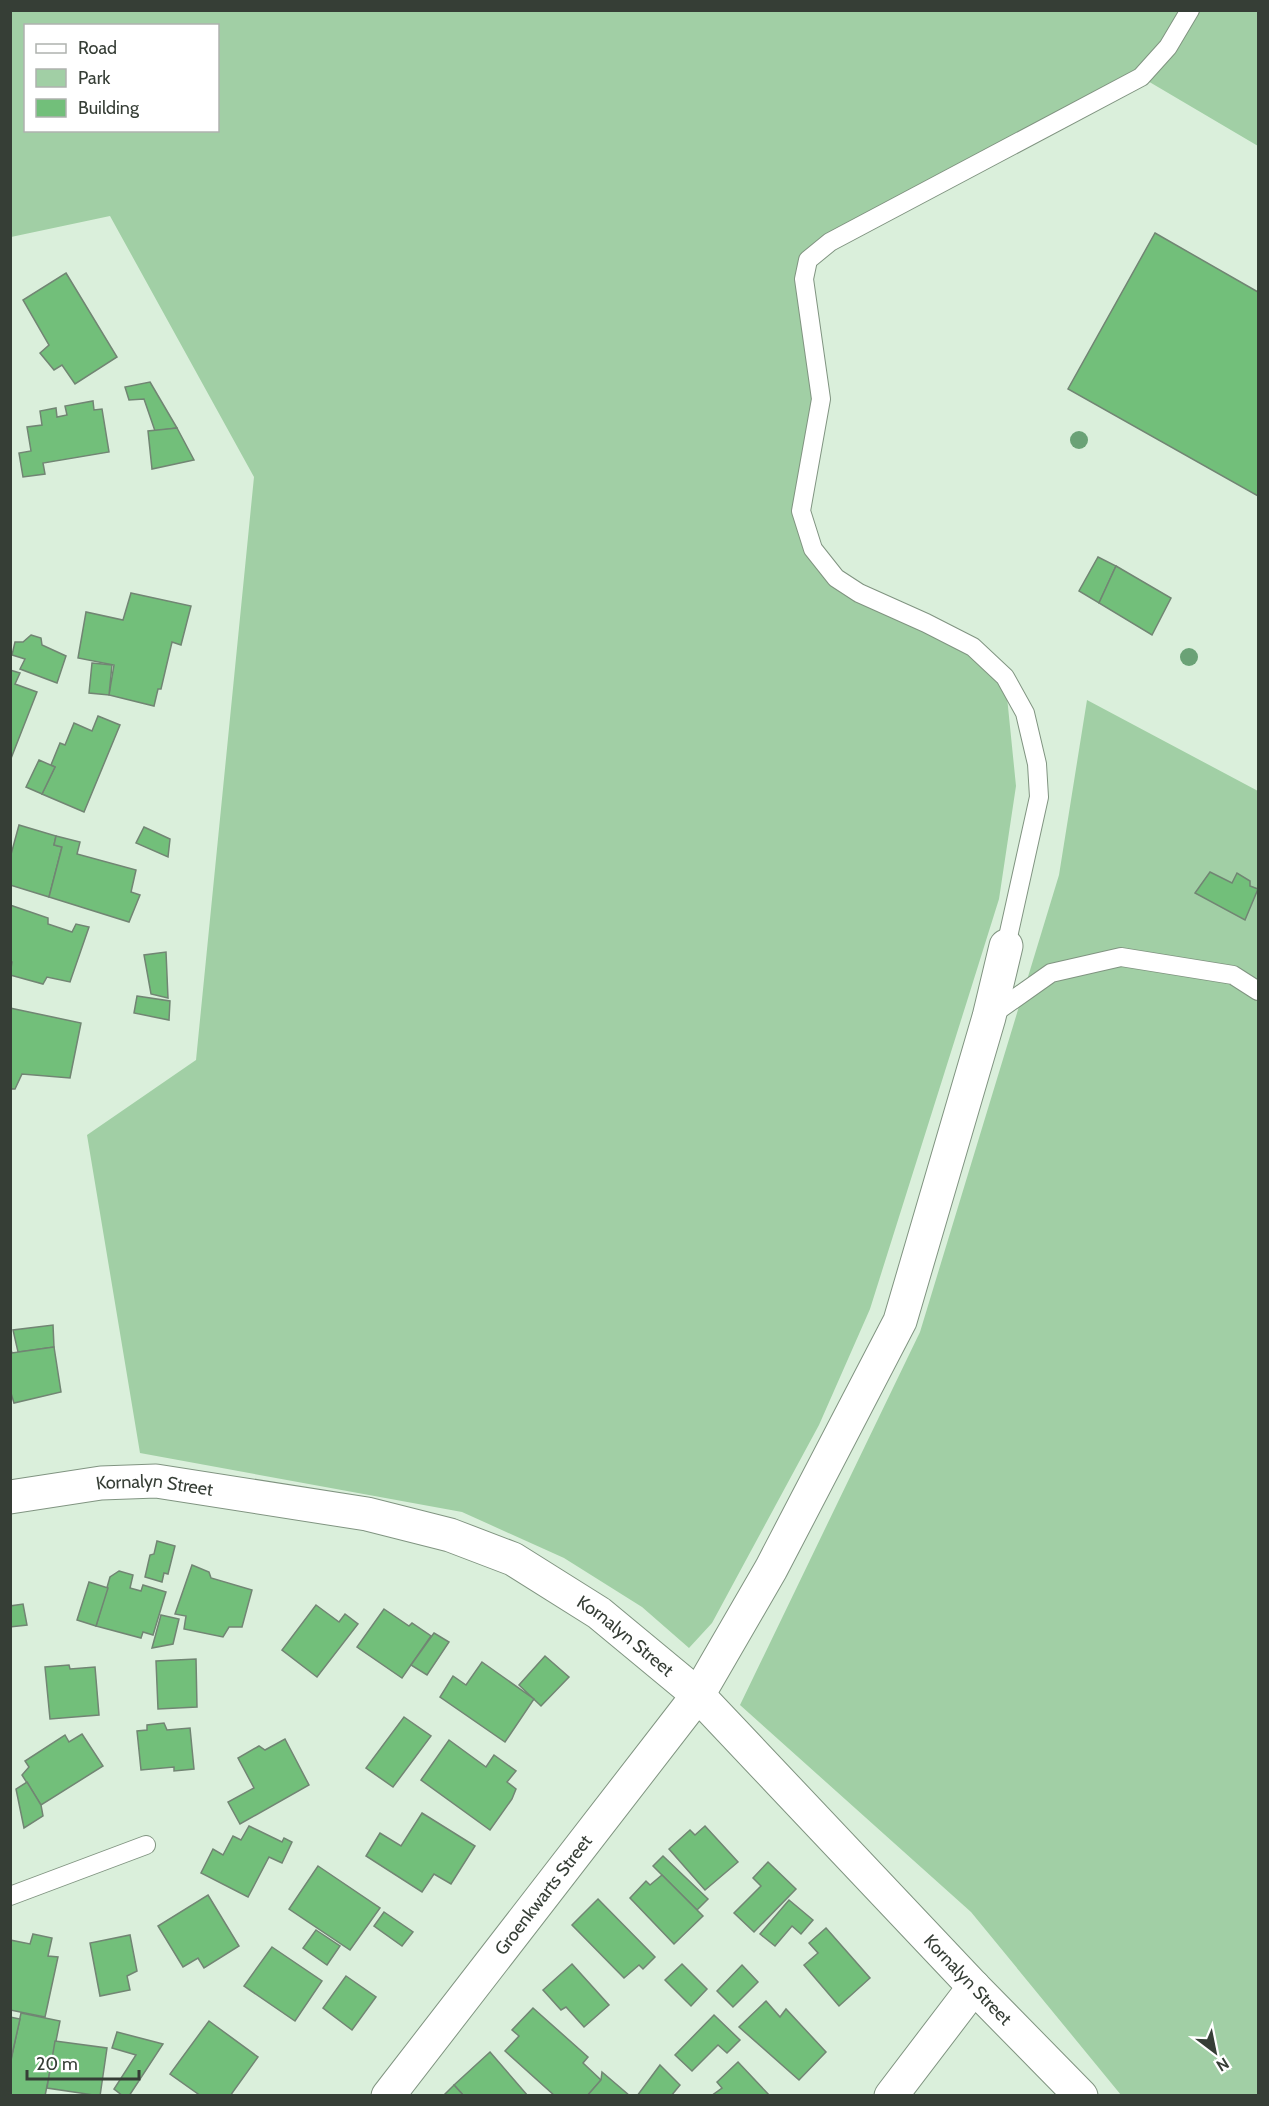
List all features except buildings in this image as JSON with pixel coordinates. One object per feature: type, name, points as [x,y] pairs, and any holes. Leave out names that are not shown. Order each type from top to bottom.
[{"type":"street","name":"Groenkwarts Street","points":[[388,2096],[698,1695],[771,1569],[900,1321],[989,1017],[1006,946]]},
{"type":"street","name":"Kornalyn Street","points":[[10,1497],[101,1483],[156,1481],[367,1514],[450,1535],[513,1559],[600,1613],[698,1695],[974,1987],[1081,2096]]},
{"type":"street","points":[[891,2096],[974,1987]]},
{"type":"lane","points":[[1006,946],[1039,797],[1037,764],[1025,713],[1005,677],[973,647],[859,593],[836,578],[813,549],[801,511],[821,399],[804,279],[808,260],[830,242],[1141,77],[1168,47],[1190,10]]},
{"type":"lane","points":[[989,1017],[1051,973],[1121,957],[1233,975],[1258,991]]},
{"type":"lane","points":[[10,1896],[146,1845]]},
{"type":"green space","points":[[10,11],[1258,11],[1258,146],[1141,77],[808,260],[817,369],[801,511],[836,578],[926,623],[1005,677],[1016,786],[999,899],[870,1309],[819,1425],[712,1623],[689,1648],[642,1607],[564,1558],[462,1512],[140,1453],[87,1135],[196,1060],[254,477],[110,216],[11,237]]},
{"type":"green space","points":[[1087,700],[1258,791],[1258,2095],[1121,2095],[971,1912],[740,1705],[920,1332],[1059,875]]}]
